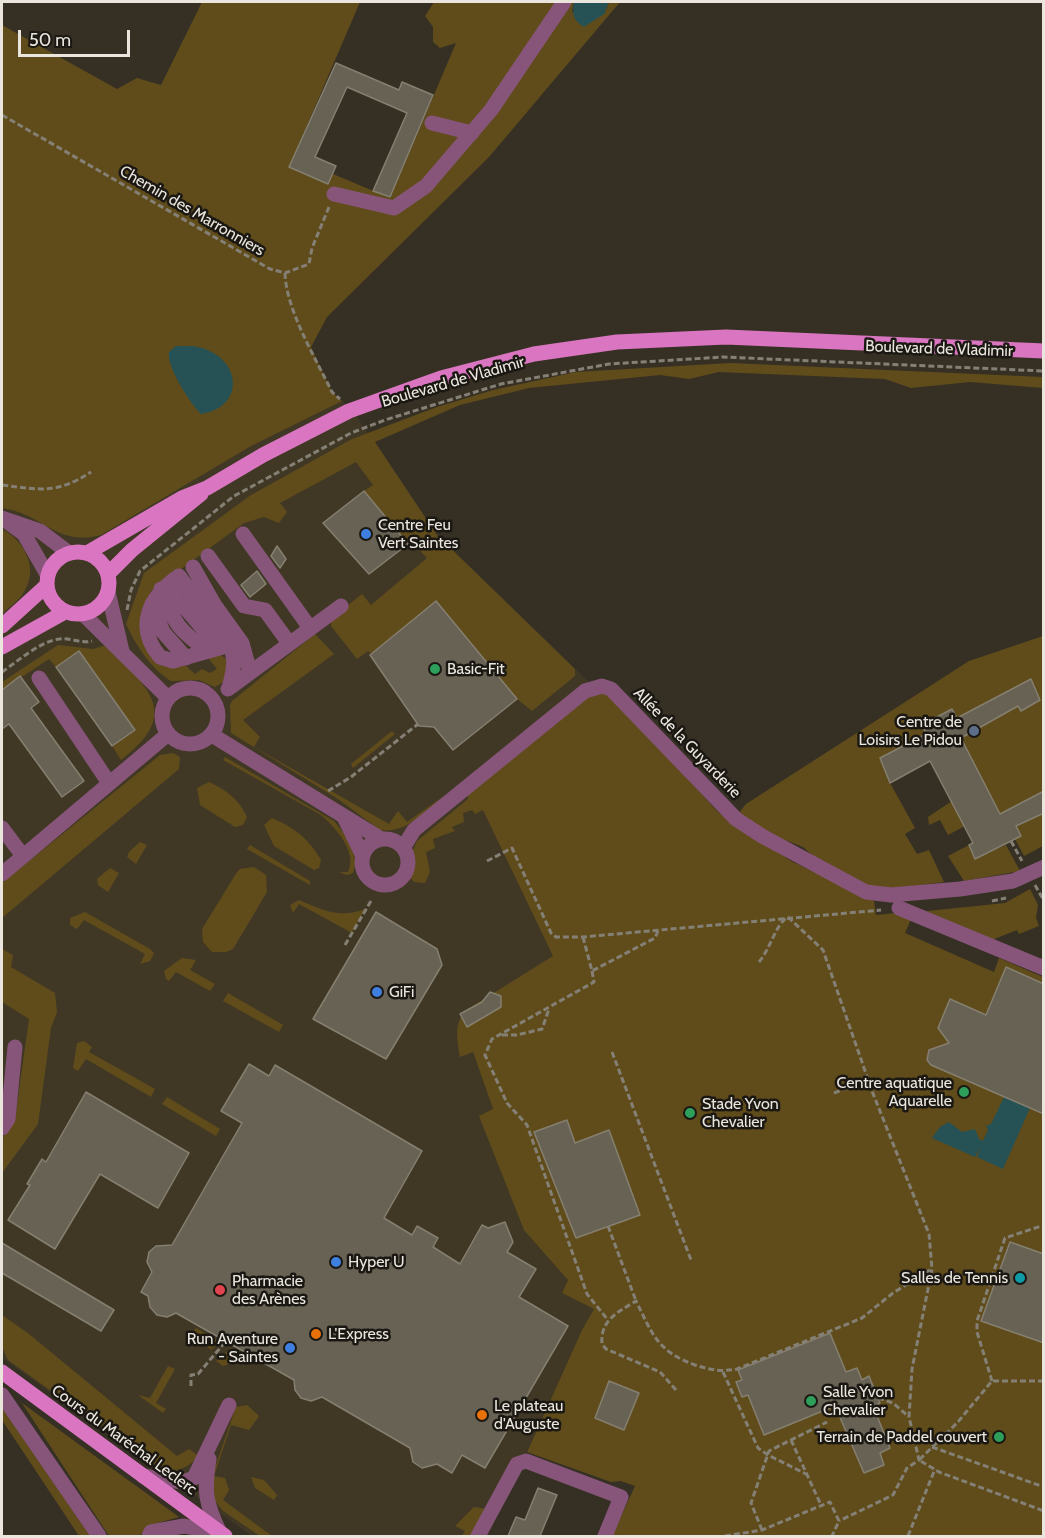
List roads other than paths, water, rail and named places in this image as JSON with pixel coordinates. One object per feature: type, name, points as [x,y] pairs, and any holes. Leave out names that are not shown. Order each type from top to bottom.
[{"type":"main road","name":"Boulevard de Vladimir","points":[[87,553],[182,498],[207,488],[264,454],[349,411],[441,378],[544,352],[617,342],[726,337],[1044,351]]},
{"type":"main road","points":[[108,574],[132,550],[207,488]]},
{"type":"main road","points":[[2,626],[47,580],[60,557],[69,553],[87,553],[96,557],[108,574],[108,592],[98,606],[83,614],[65,612],[52,601],[47,580]]},
{"type":"main road","points":[[2,647],[65,612]]},
{"type":"main road","name":"Cours du Maréchal Leclerc","points":[[2,1372],[222,1535]]},
{"type":"street","points":[[334,194],[394,208],[426,186],[491,110],[564,2]]},
{"type":"street","points":[[432,123],[472,133]]},
{"type":"street","points":[[2,518],[40,531],[69,553]]},
{"type":"street","points":[[2,518],[24,534],[47,580]]},
{"type":"street","points":[[243,534],[310,628]]},
{"type":"street","points":[[208,556],[244,606],[265,610],[289,643]]},
{"type":"street","points":[[193,567],[214,604],[242,643],[250,672]]},
{"type":"street","points":[[171,582],[219,648],[236,663],[229,688]]},
{"type":"street","points":[[171,582],[152,604],[147,624],[147,636],[153,648],[160,657],[173,661],[219,648]]},
{"type":"street","points":[[171,582],[175,623],[182,632],[219,648]]},
{"type":"street","points":[[108,592],[110,630],[122,651],[168,698]]},
{"type":"street","points":[[213,700],[340,606]]},
{"type":"street","points":[[83,614],[110,630]]},
{"type":"street","points":[[39,678],[109,783]]},
{"type":"street","name":"Allée de la Guyarderie","points":[[392,843],[414,830],[585,691],[602,686],[611,689],[736,819],[854,887],[875,895],[902,895],[992,884],[1029,874],[1044,867]]},
{"type":"street","points":[[188,688],[207,693],[213,700],[219,718],[212,735],[196,745],[186,745],[177,742],[168,734],[162,720],[162,711],[168,698],[179,690],[188,688]]},
{"type":"street","points":[[2,874],[168,734]]},
{"type":"street","points":[[212,735],[344,817],[392,843],[407,862],[402,876],[391,884],[384,885],[371,880],[363,869],[363,856],[344,817]]},
{"type":"street","points":[[2,828],[23,856]]},
{"type":"street","points":[[363,856],[370,845],[392,843]]},
{"type":"street","points":[[899,908],[1044,968]]},
{"type":"street","points":[[2,1128],[8,1119],[15,1047]]},
{"type":"street","points":[[2,1395],[99,1536]]},
{"type":"street","points":[[143,1476],[182,1482],[194,1478],[229,1405]]},
{"type":"street","points":[[211,1444],[204,1491],[207,1505],[222,1535]]},
{"type":"street","points":[[478,1536],[517,1464],[526,1461],[621,1497],[605,1536]]},
{"type":"street","points":[[149,1536],[152,1533],[184,1526],[222,1535]]},
{"type":"water","points":[[574,2],[609,2],[604,14],[584,27],[574,16]]},
{"type":"water","points":[[176,346],[202,348],[226,364],[232,374],[233,384],[231,394],[225,403],[215,410],[201,414],[196,409],[171,366],[169,352]]},
{"type":"water","points":[[1004,1097],[1030,1108],[1003,1169],[977,1157],[980,1148],[975,1157],[932,1138],[940,1127],[949,1122],[962,1132],[975,1129],[979,1139],[983,1141],[988,1130],[986,1126],[991,1124]]},
{"type":"place","name":"Centre Feu Vert Saintes","points":[[366,534]]},
{"type":"place","name":"Basic-Fit","points":[[435,669]]},
{"type":"place","name":"Centre de Loisirs Le Pidou","points":[[974,731]]},
{"type":"place","name":"GiFi","points":[[377,992]]},
{"type":"place","name":"Centre aquatique Aquarelle","points":[[964,1092]]},
{"type":"place","name":"Stade Yvon Chevalier","points":[[690,1113]]},
{"type":"place","name":"Hyper U","points":[[336,1262]]},
{"type":"place","name":"Salles de Tennis","points":[[1020,1278]]},
{"type":"place","name":"Pharmacie des Arènes","points":[[220,1290]]},
{"type":"place","name":"L'Express","points":[[316,1334]]},
{"type":"place","name":"Run Aventure - Saintes","points":[[290,1348]]},
{"type":"place","name":"Salle Yvon Chevalier","points":[[811,1401]]},
{"type":"place","name":"Le plateau d'Auguste","points":[[482,1415]]},
{"type":"place","name":"Terrain de Paddel couvert","points":[[999,1437]]}]
